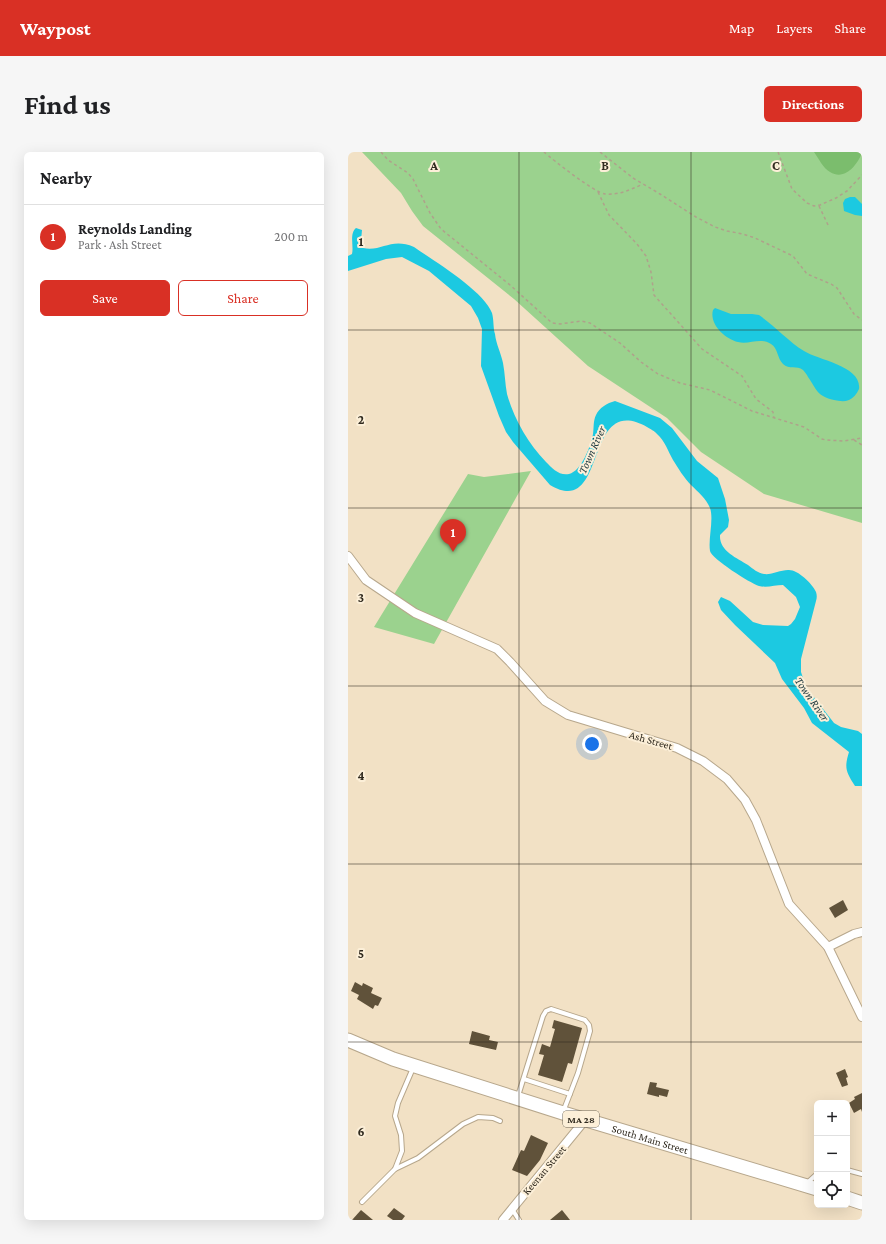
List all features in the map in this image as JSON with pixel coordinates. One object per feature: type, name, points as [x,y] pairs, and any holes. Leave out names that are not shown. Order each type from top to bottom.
[{"type":"main road","name":"South Main Street","points":[[348,1040],[414,1066],[585,1120],[811,1188]]},
{"type":"main road","points":[[850,1199],[862,1203]]},
{"type":"street","name":"Ash Street","points":[[348,556],[366,580],[415,612],[497,649],[545,701],[568,715],[677,748],[703,761],[727,779],[745,800],[756,820],[790,904],[828,947],[862,1017]]},
{"type":"street","points":[[828,947],[854,934],[862,932]]},
{"type":"street","name":"Keenan Street","points":[[503,1220],[585,1120]]},
{"type":"lane","points":[[518,1099],[543,1016],[546,1011],[551,1009],[585,1020],[589,1025],[590,1031],[563,1113]]},
{"type":"lane","points":[[395,1169],[402,1151],[402,1135],[396,1116],[398,1103],[414,1066]]},
{"type":"lane","points":[[524,1079],[570,1094]]},
{"type":"lane","points":[[362,1202],[395,1169],[418,1158],[463,1124],[478,1117],[493,1118],[500,1121]]},
{"type":"lane","points":[[850,1171],[862,1174]]},
{"type":"lane","points":[[512,1209],[519,1220]]},
{"type":"path","points":[[381,152],[388,160],[408,173],[413,179],[430,213],[441,228],[510,285],[552,323],[560,324],[581,321],[590,323],[620,343],[644,365],[658,374],[680,383],[710,390],[752,411],[804,427],[818,437],[826,440],[854,440],[862,438]]},
{"type":"path","points":[[544,152],[556,163],[603,194],[618,194],[643,184]]},
{"type":"path","points":[[600,152],[633,178],[707,223],[727,231],[743,234],[793,256],[807,274],[837,288],[854,314],[862,320]]},
{"type":"path","points":[[778,152],[792,189],[814,206],[819,206],[847,191],[862,175]]},
{"type":"path","points":[[598,192],[609,215],[637,244],[646,256],[651,272],[654,295],[702,349],[742,376],[756,399],[773,412],[774,418]]},
{"type":"path","points":[[819,206],[829,227]]},
{"type":"path","points":[[854,440],[862,445]]},
{"type":"green space","points":[[362,152],[862,152],[862,523],[764,494],[701,452],[667,418],[588,366],[514,299],[423,226],[401,193]]},
{"type":"green space","points":[[814,152],[862,153],[854,167],[841,175],[830,172],[823,166]]},
{"type":"green space","points":[[531,471],[434,644],[374,627],[468,474],[484,477]]},
{"type":"water","points":[[855,197],[862,204],[862,216],[844,211],[843,203],[845,199]]},
{"type":"water","name":"Town River","points":[[356,228],[362,230],[361,241],[363,248],[370,249],[393,244],[406,244],[414,247],[458,277],[487,304],[492,313],[510,403],[522,430],[533,447],[556,471],[562,474],[569,474],[578,468],[585,457],[590,444],[593,434],[594,420],[597,412],[604,406],[615,401],[660,418],[672,428],[697,461],[718,478],[725,499],[729,520],[728,527],[720,535],[720,541],[726,550],[734,557],[756,571],[762,573],[770,574],[792,570],[800,574],[808,581],[816,592],[817,596],[801,659],[801,672],[806,687],[834,723],[841,727],[858,731],[862,734],[862,786],[855,786],[848,773],[846,766],[849,752],[812,723],[804,708],[782,679],[775,663],[735,625],[721,610],[718,602],[721,597],[730,601],[753,622],[763,625],[788,626],[795,619],[800,607],[796,597],[783,585],[765,587],[754,584],[740,576],[712,555],[710,551],[710,508],[704,498],[681,473],[660,437],[647,427],[627,421],[613,426],[603,439],[589,473],[581,486],[568,491],[550,485],[506,432],[481,366],[482,329],[471,306],[429,271],[402,257],[386,259],[348,271],[348,256],[352,254],[352,237]]},
{"type":"water","points":[[715,308],[731,314],[759,315],[792,343],[804,351],[847,369],[858,381],[859,389],[857,393],[849,400],[845,401],[824,397],[818,392],[803,370],[788,367],[783,364],[775,348],[771,344],[763,341],[742,343],[728,338],[723,334],[713,320],[712,315]]},
{"type":"building","points":[[843,900],[848,910],[835,918],[829,908]]},
{"type":"building","points":[[355,982],[362,986],[363,983],[373,988],[371,993],[382,998],[378,1006],[375,1005],[373,1009],[357,999],[359,995],[351,991]]},
{"type":"building","points":[[554,1020],[582,1028],[572,1064],[568,1063],[562,1082],[538,1075],[544,1055],[539,1054],[542,1044],[550,1047],[555,1029],[552,1028]]},
{"type":"building","points":[[472,1031],[490,1036],[489,1040],[498,1042],[496,1050],[469,1044]]},
{"type":"building","points":[[845,1069],[848,1077],[846,1078],[848,1085],[842,1087],[836,1073]]},
{"type":"building","points":[[650,1082],[657,1083],[656,1087],[669,1090],[667,1097],[647,1094]]},
{"type":"building","points":[[862,1093],[862,1112],[861,1109],[854,1113],[850,1102],[855,1099],[854,1097]]},
{"type":"building","points":[[531,1135],[548,1143],[540,1160],[527,1176],[512,1170],[521,1150],[524,1151]]},
{"type":"building","points":[[394,1208],[405,1216],[402,1220],[393,1220],[387,1216]]},
{"type":"building","points":[[361,1210],[373,1220],[352,1220]]},
{"type":"building","points":[[562,1210],[570,1220],[550,1220]]},
{"type":"place","name":"Reynolds Landing","points":[[453,552]]}]
